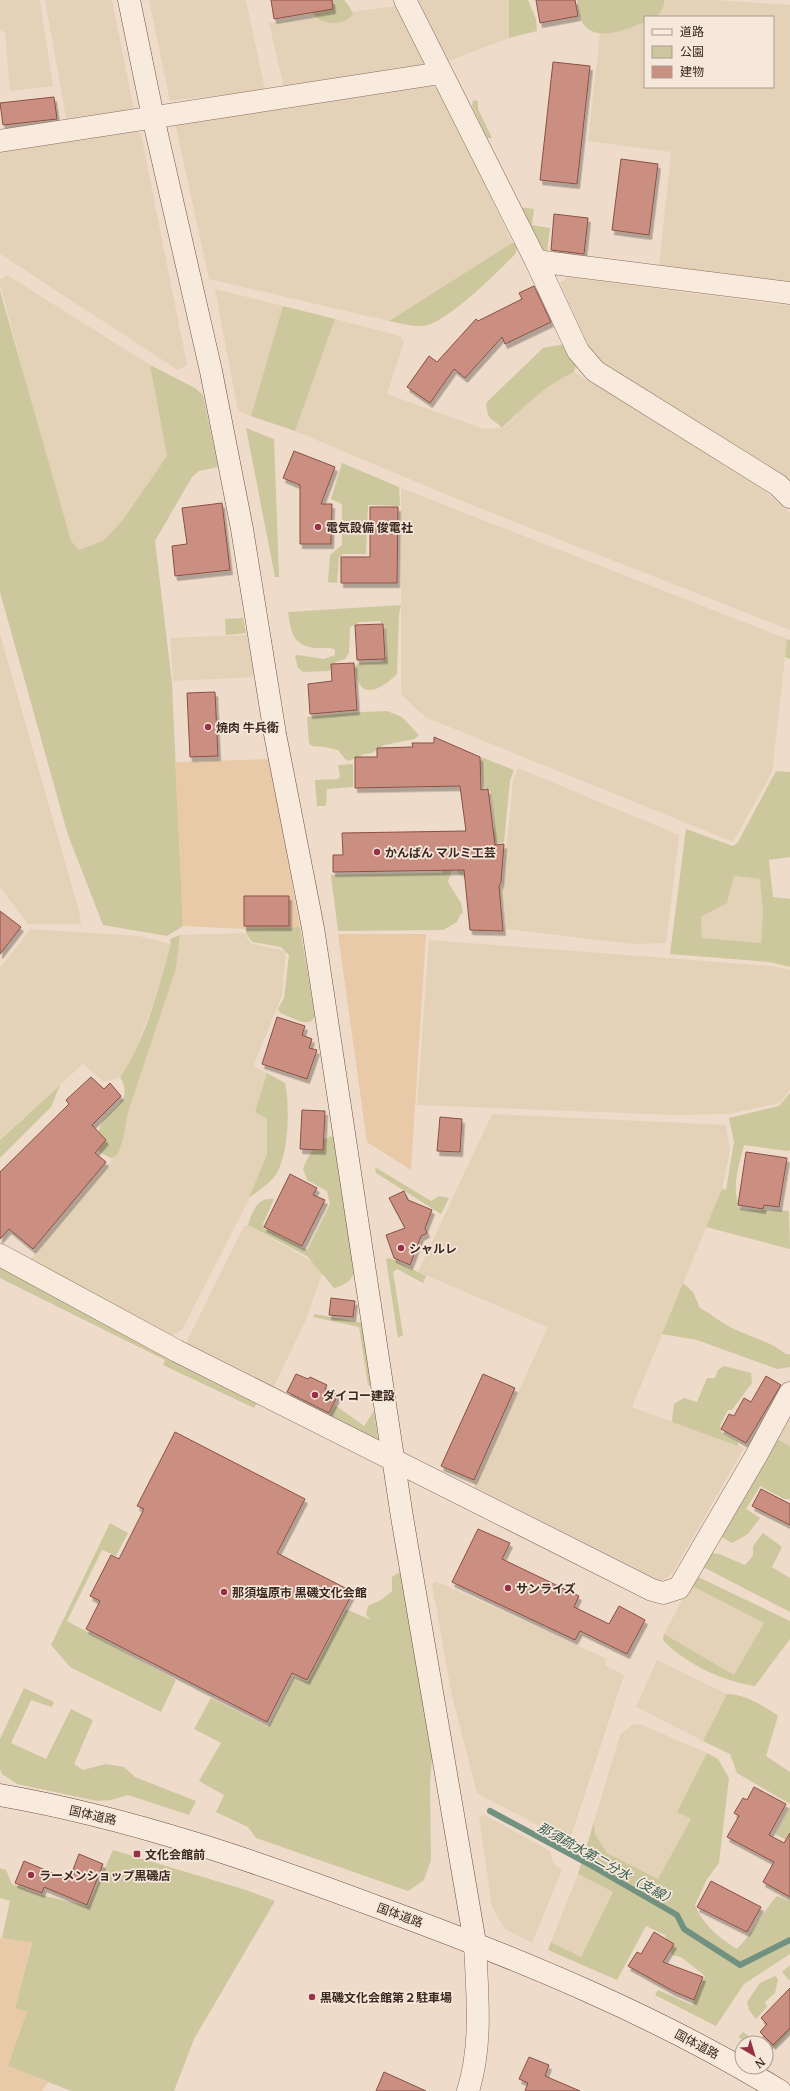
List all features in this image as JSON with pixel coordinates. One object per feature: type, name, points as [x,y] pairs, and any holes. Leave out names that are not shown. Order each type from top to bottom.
[{"type":"street","points":[[129,0],[153,117],[211,371],[242,529],[275,734],[312,928],[427,1672],[475,1943],[478,2038],[474,2072],[468,2091]]},
{"type":"street","points":[[406,0],[536,261],[578,351],[595,370],[778,485],[790,497]]},
{"type":"street","points":[[0,142],[442,72]]},
{"type":"street","points":[[536,261],[790,294]]},
{"type":"street","points":[[0,1256],[177,1352],[652,1590],[662,1593],[679,1588],[756,1456],[790,1393]]},
{"type":"street","name":"国体道路","points":[[0,1795],[152,1829],[228,1852],[475,1943],[678,2034],[780,2091]]},
{"type":"shaded area","points":[[0,0],[40,0],[53,86],[10,91],[5,33],[0,30]]},
{"type":"shaded area","points":[[45,0],[112,0],[134,111],[67,123]]},
{"type":"shaded area","points":[[149,0],[246,0],[265,90],[170,101]]},
{"type":"shaded area","points":[[416,0],[509,0],[509,38],[446,62]]},
{"type":"shaded area","points":[[659,0],[714,0],[790,5],[790,285],[659,267],[671,152],[588,141],[600,34],[644,18],[644,88],[774,88],[774,16],[650,16]]},
{"type":"shaded area","points":[[396,6],[427,67],[284,89],[269,23]]},
{"type":"shaded area","points":[[429,85],[442,90],[512,243],[389,321],[209,279],[175,123]]},
{"type":"shaded area","points":[[134,130],[141,134],[187,365],[178,370],[0,254],[0,152]]},
{"type":"shaded area","points":[[7,275],[150,365],[167,456],[122,521],[103,541],[79,550],[71,541],[64,527],[0,284],[0,280]]},
{"type":"shaded area","points":[[568,277],[790,306],[790,482],[779,472],[607,367],[588,345],[560,283]]},
{"type":"shaded area","points":[[215,289],[283,306],[251,416],[238,411]]},
{"type":"shaded area","points":[[335,319],[400,336],[404,342],[387,394],[484,429],[504,428],[531,400],[558,379],[574,372],[741,471],[790,513],[790,630],[469,504],[295,431]]},
{"type":"shaded area","points":[[401,488],[787,639],[772,772],[733,842],[425,717],[401,694]]},
{"type":"shaded area","points":[[0,634],[79,911],[81,924],[28,924],[0,887]]},
{"type":"shaded area","points":[[247,635],[254,677],[173,681],[170,638]]},
{"type":"shaded area","points":[[518,768],[679,835],[666,943],[632,944],[506,929],[502,892],[513,780]]},
{"type":"shaded area","points":[[734,876],[760,879],[763,912],[761,943],[702,939],[701,917],[727,903]]},
{"type":"shaded area","points":[[30,929],[139,936],[171,944],[159,987],[131,1063],[120,1077],[104,1082],[83,1064],[0,1139],[0,968]]},
{"type":"shaded area","points":[[244,933],[252,944],[286,951],[282,996],[253,1066],[267,1073],[255,1112],[267,1119],[267,1154],[247,1203],[182,1330],[166,1336],[28,1262],[110,1163],[176,969],[180,935]]},
{"type":"shaded area","points":[[429,940],[772,966],[790,970],[790,1090],[780,1103],[728,1114],[675,1115],[417,1105]]},
{"type":"shaded area","points":[[492,1114],[726,1125],[730,1151],[722,1189],[632,1407],[744,1448],[673,1572],[666,1579],[656,1581],[473,1490],[548,1327],[418,1272]]},
{"type":"shaded area","points":[[248,1225],[320,1266],[322,1274],[305,1322],[272,1390],[189,1348],[187,1341],[244,1226]]},
{"type":"shaded area","points":[[790,1413],[790,1446],[777,1439]]},
{"type":"shaded area","points":[[436,1581],[607,1659],[605,1665],[624,1675],[570,1839],[556,1835],[477,1793],[452,1696],[432,1584]]},
{"type":"shaded area","points":[[690,1585],[764,1623],[734,1676],[664,1634]]},
{"type":"shaded area","points":[[657,1660],[727,1694],[703,1741],[636,1707]]},
{"type":"shaded area","points":[[640,1724],[707,1753],[678,1812],[691,1819],[658,1879],[607,1853],[595,1834],[594,1822],[620,1735],[632,1725]]},
{"type":"shaded area","points":[[485,1815],[550,1851],[553,1863],[562,1870],[532,1943],[505,1929],[492,1907],[479,1816]]},
{"type":"shaded area","points":[[578,1874],[613,1892],[581,1957],[551,1942]]},
{"type":"green space","points":[[308,0],[344,0],[353,14],[344,21],[338,23],[327,22],[316,17],[310,8]]},
{"type":"green space","points":[[509,0],[528,0],[536,19],[537,31],[509,38]]},
{"type":"green space","points":[[577,0],[664,0],[664,5],[658,16],[644,16],[644,22],[612,33],[603,34],[588,29],[582,22]]},
{"type":"green space","points":[[473,100],[478,101],[478,109],[492,138],[487,138],[472,106]]},
{"type":"green space","points":[[519,207],[534,209],[532,225],[550,228],[547,251],[538,247]]},
{"type":"green space","points":[[512,243],[517,243],[516,253],[472,296],[445,316],[433,323],[423,326],[389,321]]},
{"type":"green space","points":[[0,291],[71,541],[79,550],[103,541],[122,521],[167,456],[150,365],[195,388],[203,395],[218,467],[199,471],[192,477],[155,541],[172,683],[183,926],[167,936],[103,925],[68,835],[0,592]]},
{"type":"green space","points":[[283,306],[335,319],[295,431],[251,416]]},
{"type":"green space","points":[[565,344],[577,362],[574,372],[563,377],[544,390],[502,428],[489,417],[486,403],[543,348]]},
{"type":"green space","points":[[246,428],[274,439],[279,577],[275,577]]},
{"type":"green space","points":[[342,463],[399,487],[400,506],[368,505],[366,554],[343,554],[339,558],[337,583],[328,582],[330,555],[342,545],[342,504],[331,499]]},
{"type":"green space","points":[[401,605],[399,614],[397,674],[388,682],[377,688],[366,690],[358,681],[356,671],[356,665],[360,663],[381,662],[387,656],[386,629],[380,621],[360,622],[350,627],[349,653],[345,659],[336,662],[329,671],[303,672],[298,668],[295,656],[298,655],[324,659],[335,655],[335,650],[330,648],[308,647],[297,641],[290,625],[288,612]]},
{"type":"green space","points":[[243,618],[246,633],[226,635],[225,619]]},
{"type":"green space","points":[[787,639],[790,640],[790,659],[785,657]]},
{"type":"green space","points":[[387,711],[402,717],[419,735],[415,739],[384,745],[372,753],[364,754],[349,761],[345,759],[338,750],[312,746],[309,743],[307,717]]},
{"type":"green space","points":[[481,757],[514,770],[510,780],[504,842],[494,844],[465,878],[458,873],[454,861],[448,882],[461,903],[463,913],[460,915],[457,922],[443,930],[338,931],[331,875],[442,873],[442,836],[489,837],[495,830],[491,792],[483,786]]},
{"type":"green space","points":[[353,764],[353,787],[327,789],[326,806],[317,806],[315,780],[338,779],[340,776],[338,765]]},
{"type":"green space","points":[[776,771],[790,772],[790,857],[769,860],[773,897],[790,899],[790,967],[770,962],[670,954],[686,829],[733,846],[738,842]],"holes":[[[734,876],[760,879],[763,912],[761,943],[702,938],[701,917],[727,903]]]},
{"type":"green space","points":[[300,927],[315,1017],[310,1022],[302,1022],[280,1013],[278,1009],[284,998],[289,955],[281,947],[252,942],[246,933],[246,929]]},
{"type":"green space","points":[[180,935],[176,969],[128,1112],[123,1139],[118,1154],[111,1158],[99,1152],[98,1132],[106,1117],[122,1100],[124,1086],[120,1077],[129,1064],[144,1031],[162,977],[171,944],[170,939]]},
{"type":"green space","points":[[267,1073],[285,1083],[288,1104],[286,1144],[280,1167],[275,1176],[249,1198],[267,1154],[267,1119],[255,1112]]},
{"type":"green space","points":[[60,1085],[51,1107],[0,1158],[0,1140]]},
{"type":"green space","points":[[790,1093],[790,1150],[788,1151],[744,1145],[736,1178],[736,1194],[741,1209],[789,1211],[790,1249],[706,1227],[722,1189],[726,1190],[734,1142],[729,1118],[779,1106]]},
{"type":"green space","points":[[332,1136],[338,1141],[356,1266],[349,1281],[334,1288],[307,1256],[248,1225],[251,1215],[259,1203],[263,1200],[274,1199],[263,1224],[264,1228],[307,1250],[330,1204],[327,1191],[307,1180],[303,1169],[314,1149],[322,1141]]},
{"type":"green space","points":[[375,1167],[431,1201],[439,1196],[449,1198],[441,1214],[376,1173]]},
{"type":"green space","points":[[390,1258],[426,1276],[423,1283],[397,1269],[393,1272],[403,1335],[398,1338],[386,1259]]},
{"type":"green space","points":[[0,1264],[258,1402],[254,1408],[163,1365],[165,1360],[0,1278]]},
{"type":"green space","points":[[683,1283],[693,1292],[700,1308],[728,1326],[767,1342],[786,1354],[790,1354],[790,1367],[777,1369],[697,1340],[662,1334]]},
{"type":"green space","points":[[315,1314],[363,1323],[373,1387],[368,1385],[359,1327],[313,1317]]},
{"type":"green space","points":[[724,1366],[751,1373],[752,1383],[732,1410],[728,1410],[720,1425],[722,1433],[738,1442],[738,1446],[672,1422],[674,1404],[684,1398],[697,1402],[707,1378],[715,1378],[718,1370]]},
{"type":"green space","points":[[335,1405],[364,1426],[374,1411],[379,1446],[327,1419]]},
{"type":"green space","points":[[777,1439],[790,1446],[790,1499],[784,1499],[760,1486],[746,1509],[760,1518],[748,1534],[732,1543],[720,1536]]},
{"type":"green space","points":[[110,1523],[128,1533],[116,1556],[102,1550],[67,1621],[176,1680],[161,1712],[70,1667],[51,1645]]},
{"type":"green space","points":[[763,1533],[782,1547],[772,1567],[790,1578],[790,1612],[703,1567],[710,1553],[719,1554],[745,1565],[753,1556],[753,1546]]},
{"type":"green space","points":[[403,1570],[432,1757],[430,1784],[431,1860],[424,1880],[408,1891],[256,1838],[248,1827],[216,1812],[224,1795],[199,1781],[221,1743],[194,1729],[211,1698],[268,1727],[294,1677],[308,1682],[346,1609],[371,1620],[366,1615],[368,1606],[381,1600],[392,1591],[392,1577]]},
{"type":"green space","points":[[696,1576],[790,1621],[790,1639],[755,1686],[743,1684],[718,1676],[693,1664],[663,1640],[664,1634],[734,1675],[764,1623],[690,1585]]},
{"type":"green space","points":[[24,1688],[54,1702],[52,1707],[31,1700],[11,1743],[46,1759],[71,1709],[93,1720],[74,1764],[83,1770],[106,1764],[124,1767],[135,1777],[196,1801],[189,1815],[128,1795],[111,1800],[97,1801],[17,1784],[2,1774],[0,1769],[0,1739]]},
{"type":"green space","points":[[727,1694],[747,1698],[778,1716],[766,1756],[790,1772],[790,1804],[737,1773],[730,1754],[703,1741]]},
{"type":"green space","points":[[707,1753],[718,1759],[729,1778],[719,1863],[707,1879],[695,1905],[698,1912],[712,1930],[737,1949],[777,1896],[790,1901],[790,1954],[744,1984],[716,2026],[655,1995],[658,1990],[692,2005],[705,1976],[681,1957],[672,1955],[665,1935],[646,1926],[617,1980],[548,1950],[551,1942],[581,1957],[613,1892],[578,1874],[594,1822],[595,1834],[607,1853],[658,1879],[691,1819],[677,1812]]},
{"type":"green space","points":[[790,1807],[790,1842],[775,1834]]},
{"type":"green space","points":[[113,1850],[246,1890],[275,1901],[194,2039],[174,2091],[71,2091],[8,2066],[26,2012],[15,2008],[32,1943],[2,1938],[10,1901],[0,1898],[0,1868],[6,1870],[12,1884],[45,1896],[88,1906]]},
{"type":"green space","points":[[790,1965],[790,1981],[782,1972]]},
{"type":"green space","points":[[775,1976],[778,1979],[775,1993],[765,2002],[767,2007],[756,2019],[749,2010],[747,2002],[760,1983]]},
{"type":"green space","points":[[790,2024],[790,2031],[774,2048],[774,2040]]},
{"type":"green space","points":[[743,2032],[747,2035],[740,2035]]},
{"type":"sand","points":[[269,759],[300,927],[246,929],[183,926],[175,762]],"holes":[[[244,896],[289,896],[289,926],[244,926]]]},
{"type":"sand","points":[[338,934],[426,934],[411,1170],[367,1142]]},
{"type":"sand","points":[[0,1938],[32,1942],[15,2008],[27,2012],[8,2066],[48,2082],[42,2091],[0,2091]]},
{"type":"building","points":[[271,0],[332,0],[333,9],[274,19]]},
{"type":"building","points":[[536,0],[575,0],[578,16],[540,23]]},
{"type":"building","points":[[553,62],[590,66],[577,184],[540,180]]},
{"type":"building","points":[[54,97],[57,119],[3,125],[0,103]]},
{"type":"building","points":[[621,159],[658,164],[649,235],[612,230]]},
{"type":"building","points":[[554,214],[588,218],[584,254],[551,250]]},
{"type":"building","points":[[534,286],[551,322],[505,344],[502,337],[465,378],[454,369],[430,403],[407,387],[429,356],[437,362],[476,319],[478,321],[522,299],[519,293]]},
{"type":"building","points":[[294,451],[335,467],[321,504],[332,504],[331,544],[300,544],[300,485],[283,478]]},
{"type":"building","points":[[222,503],[230,570],[175,576],[172,546],[187,544],[182,508]]},
{"type":"building","points":[[370,507],[398,507],[397,583],[341,583],[341,557],[370,557]]},
{"type":"building","points":[[383,624],[385,659],[357,660],[355,625]]},
{"type":"building","points":[[354,663],[357,710],[310,714],[308,684],[332,681],[331,664]]},
{"type":"building","points":[[215,692],[218,756],[190,757],[187,693]]},
{"type":"building","points":[[434,737],[480,757],[481,790],[488,789],[495,845],[504,844],[501,882],[499,886],[503,931],[470,930],[464,870],[333,872],[333,855],[343,855],[342,833],[466,831],[460,786],[355,788],[355,757],[377,757],[377,748],[413,747],[412,743],[434,743]]},
{"type":"building","points":[[244,896],[289,896],[289,926],[244,926]]},
{"type":"building","points":[[0,911],[21,927],[0,954]]},
{"type":"building","points":[[277,1017],[305,1026],[302,1035],[312,1039],[309,1048],[317,1050],[307,1079],[262,1064]]},
{"type":"building","points":[[91,1077],[104,1089],[110,1083],[121,1096],[92,1125],[106,1140],[95,1153],[106,1162],[33,1249],[9,1229],[0,1239],[0,1172],[69,1104],[66,1100]]},
{"type":"building","points":[[302,1110],[325,1111],[323,1150],[300,1149]]},
{"type":"building","points":[[440,1117],[462,1119],[460,1152],[437,1151]]},
{"type":"building","points":[[746,1152],[787,1158],[779,1207],[764,1205],[763,1209],[738,1205]]},
{"type":"building","points":[[290,1174],[317,1188],[313,1195],[325,1200],[302,1246],[264,1227]]},
{"type":"building","points":[[404,1191],[408,1200],[432,1210],[425,1228],[427,1233],[421,1236],[410,1265],[394,1258],[386,1235],[405,1228],[389,1198]]},
{"type":"building","points":[[331,1298],[355,1301],[353,1317],[329,1315]]},
{"type":"building","points":[[296,1374],[308,1379],[310,1377],[327,1385],[325,1389],[338,1395],[329,1413],[287,1392]]},
{"type":"building","points":[[483,1374],[515,1388],[474,1480],[441,1466]]},
{"type":"building","points":[[766,1376],[781,1385],[746,1443],[721,1429],[729,1414],[734,1416],[744,1398],[751,1402]]},
{"type":"building","points":[[175,1432],[305,1499],[277,1553],[353,1592],[307,1680],[292,1673],[267,1722],[86,1629],[100,1601],[90,1596],[111,1555],[119,1559],[144,1509],[137,1506]]},
{"type":"building","points":[[761,1489],[790,1504],[790,1525],[752,1506]]},
{"type":"building","points":[[478,1529],[510,1543],[502,1559],[579,1596],[574,1607],[609,1624],[619,1606],[645,1620],[627,1654],[580,1631],[575,1640],[452,1582]]},
{"type":"building","points":[[754,1787],[786,1804],[769,1835],[784,1843],[790,1833],[790,1897],[763,1882],[774,1862],[727,1837],[739,1816],[734,1813],[743,1798],[747,1800]]},
{"type":"building","points":[[79,1854],[103,1864],[87,1905],[44,1887],[42,1893],[15,1883],[24,1861],[69,1880]]},
{"type":"building","points":[[711,1881],[761,1907],[747,1932],[697,1907]]},
{"type":"building","points":[[654,1932],[674,1944],[663,1962],[703,1977],[694,2000],[673,1991],[628,1966],[637,1952],[641,1954]]},
{"type":"building","points":[[790,1988],[790,2028],[774,2044],[774,2035],[763,2035],[760,2032],[767,2024],[761,2018]]},
{"type":"building","points":[[529,2057],[549,2065],[545,2076],[580,2091],[525,2091],[528,2083],[519,2079]]},
{"type":"building","points":[[384,2072],[426,2091],[376,2091]]},
{"type":"waterway","name":"那須疏水第二分水（支線）","points":[[490,1811],[587,1863],[677,1915],[684,1929],[740,1965],[790,1940]]},
{"type":"place","name":"電気設備 俊電社","points":[[318,527]]},
{"type":"place","name":"焼肉 牛兵衛","points":[[208,727]]},
{"type":"place","name":"かんばん マルミ工芸","points":[[377,852]]},
{"type":"place","name":"シャルレ","points":[[401,1248]]},
{"type":"place","name":"ダイコー建設","points":[[315,1395]]},
{"type":"place","name":"サンライズ","points":[[508,1588]]},
{"type":"place","name":"那須塩原市 黒磯文化会館","points":[[224,1592]]},
{"type":"place","name":"文化会館前","points":[[137,1854]]},
{"type":"place","name":"ラーメンショップ黒磯店","points":[[31,1875]]},
{"type":"place","name":"黒磯文化会館第２駐車場","points":[[312,1997]]}]
